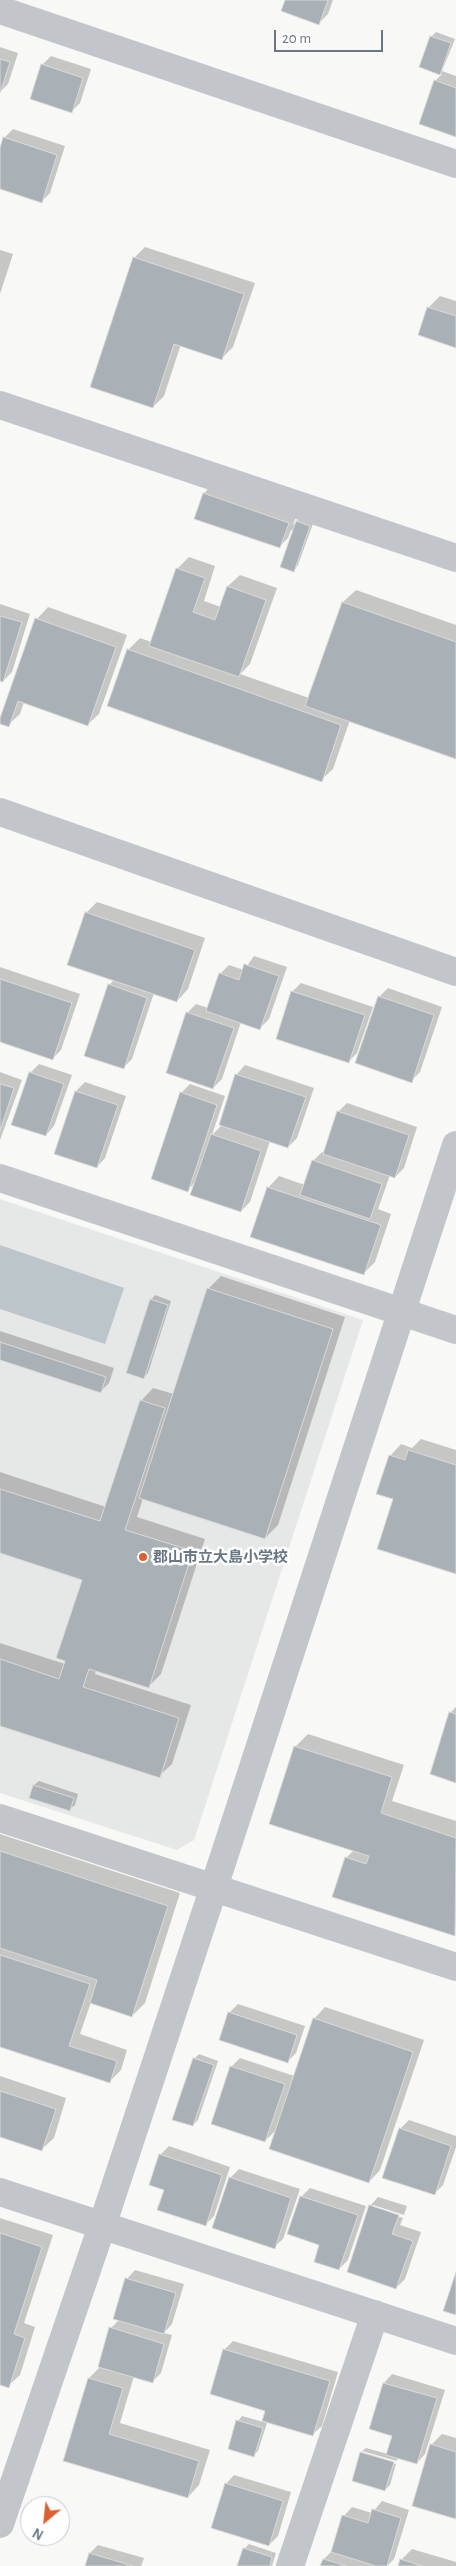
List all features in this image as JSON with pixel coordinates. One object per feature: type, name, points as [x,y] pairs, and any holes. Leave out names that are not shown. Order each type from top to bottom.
[{"type":"street","points":[[0,10],[456,164]]},
{"type":"street","points":[[0,405],[456,558]]},
{"type":"street","points":[[0,812],[456,972]]},
{"type":"street","points":[[0,2524],[102,2226],[403,1312],[456,1145]]},
{"type":"street","points":[[0,1178],[456,1330]]},
{"type":"street","points":[[0,1818],[456,1968]]},
{"type":"street","points":[[0,2192],[456,2341]]},
{"type":"street","points":[[290,2566],[375,2314]]},
{"type":"shaded area","name":"郡山市立大島小学校","points":[[0,1199],[363,1320],[194,1840],[177,1850],[0,1793]]},
{"type":"shaded area","points":[[0,1245],[124,1288],[105,1344],[0,1309]]},
{"type":"building","points":[[285,0],[328,0],[319,25],[281,11]]},
{"type":"building","points":[[430,36],[451,43],[440,75],[419,67]]},
{"type":"building","points":[[0,59],[10,62],[0,93]]},
{"type":"building","points":[[41,64],[83,78],[72,113],[30,99]]},
{"type":"building","points":[[434,80],[456,88],[456,137],[419,124]]},
{"type":"building","points":[[3,137],[57,155],[42,203],[0,189],[0,148]]},
{"type":"building","points":[[133,257],[244,294],[222,360],[174,344],[153,408],[90,387]]},
{"type":"building","points":[[427,307],[456,316],[456,348],[418,335]]},
{"type":"building","points":[[203,493],[289,523],[280,548],[194,519]]},
{"type":"building","points":[[296,521],[310,526],[294,572],[280,567]]},
{"type":"building","points":[[176,568],[205,578],[193,612],[215,620],[227,586],[266,600],[239,677],[149,646]]},
{"type":"building","points":[[342,602],[456,642],[456,759],[305,706]]},
{"type":"building","points":[[0,616],[22,622],[3,682],[0,681]]},
{"type":"building","points":[[35,618],[116,647],[88,726],[18,701],[9,727],[0,724],[0,718]]},
{"type":"building","points":[[127,649],[341,725],[322,782],[107,706]]},
{"type":"building","points":[[85,912],[195,950],[177,1002],[67,965]]},
{"type":"building","points":[[244,964],[279,976],[260,1030],[206,1011],[219,973],[239,980]]},
{"type":"building","points":[[0,979],[72,1003],[53,1060],[0,1042]]},
{"type":"building","points":[[108,984],[147,998],[124,1069],[84,1056]]},
{"type":"building","points":[[291,991],[365,1015],[349,1063],[276,1039]]},
{"type":"building","points":[[378,996],[434,1015],[412,1083],[355,1063]]},
{"type":"building","points":[[186,1012],[234,1028],[213,1089],[166,1073]]},
{"type":"building","points":[[29,1072],[64,1084],[46,1136],[11,1125]]},
{"type":"building","points":[[235,1074],[306,1097],[288,1148],[219,1125]]},
{"type":"building","points":[[0,1084],[14,1088],[0,1131]]},
{"type":"building","points":[[75,1091],[118,1105],[97,1168],[54,1154]]},
{"type":"building","points":[[180,1092],[217,1105],[188,1192],[151,1179]]},
{"type":"building","points":[[337,1111],[409,1135],[395,1178],[323,1154]]},
{"type":"building","points":[[211,1134],[261,1151],[241,1212],[190,1195]]},
{"type":"building","points":[[312,1160],[382,1184],[370,1219],[300,1195]]},
{"type":"building","points":[[267,1187],[381,1225],[364,1275],[250,1237]]},
{"type":"building","points":[[207,1288],[333,1329],[265,1539],[139,1498]]},
{"type":"building","points":[[150,1299],[168,1305],[144,1379],[126,1373]]},
{"type":"building","points":[[0,1342],[106,1377],[101,1393],[0,1360]]},
{"type":"building","points":[[140,1400],[165,1408],[125,1530],[193,1551],[149,1688],[89,1669],[83,1687],[179,1718],[160,1778],[0,1726],[0,1659],[59,1679],[65,1661],[56,1658],[82,1580],[0,1553],[0,1489],[100,1521]]},
{"type":"building","points":[[408,1450],[456,1465],[456,1574],[377,1549],[393,1499],[376,1494],[389,1455],[405,1460]]},
{"type":"building","points":[[449,1712],[456,1714],[456,1783],[430,1774]]},
{"type":"building","points":[[294,1746],[392,1777],[381,1813],[456,1838],[455,1936],[332,1897],[345,1857],[366,1864],[369,1856],[269,1824]]},
{"type":"building","points":[[33,1785],[74,1798],[70,1811],[29,1798]]},
{"type":"building","points":[[0,1851],[168,1906],[132,2017],[90,2003],[97,1980],[0,1948]]},
{"type":"building","points":[[0,1955],[90,1984],[69,2046],[117,2061],[110,2083],[0,2047]]},
{"type":"building","points":[[228,2012],[297,2035],[288,2063],[219,2040]]},
{"type":"building","points":[[313,2018],[413,2052],[369,2183],[269,2149]]},
{"type":"building","points":[[193,2058],[214,2065],[193,2126],[172,2120]]},
{"type":"building","points":[[230,2066],[285,2084],[265,2142],[211,2124]]},
{"type":"building","points":[[0,2091],[56,2109],[42,2151],[0,2137]]},
{"type":"building","points":[[399,2128],[451,2146],[435,2195],[382,2178]]},
{"type":"building","points":[[159,2154],[222,2175],[206,2226],[157,2210],[164,2190],[149,2185]]},
{"type":"building","points":[[229,2177],[291,2198],[275,2249],[212,2228]]},
{"type":"building","points":[[300,2196],[358,2215],[339,2270],[314,2262],[319,2245],[287,2234]]},
{"type":"building","points":[[369,2205],[399,2215],[392,2234],[413,2241],[396,2289],[347,2272]]},
{"type":"building","points":[[0,2233],[42,2247],[14,2334],[25,2338],[9,2388],[0,2385]]},
{"type":"building","points":[[456,2272],[456,2315],[443,2311]]},
{"type":"building","points":[[125,2278],[176,2293],[164,2334],[113,2319]]},
{"type":"building","points":[[109,2327],[164,2344],[153,2383],[98,2367]]},
{"type":"building","points":[[223,2349],[330,2381],[313,2436],[262,2421],[265,2411],[210,2394]]},
{"type":"building","points":[[88,2378],[123,2388],[109,2434],[199,2461],[188,2498],[63,2461]]},
{"type":"building","points":[[383,2383],[437,2398],[417,2464],[386,2455],[392,2436],[369,2429]]},
{"type":"building","points":[[236,2420],[263,2428],[254,2457],[228,2449]]},
{"type":"building","points":[[430,2444],[456,2452],[456,2519],[412,2506]]},
{"type":"building","points":[[360,2452],[394,2462],[385,2491],[352,2481]]},
{"type":"building","points":[[225,2483],[283,2501],[269,2546],[211,2528]]},
{"type":"building","points":[[372,2509],[401,2518],[387,2566],[376,2566],[331,2552],[342,2515],[368,2523]]},
{"type":"building","points":[[243,2548],[272,2557],[270,2566],[237,2566]]},
{"type":"building","points":[[89,2553],[133,2566],[85,2566]]},
{"type":"building","points":[[323,2559],[347,2566],[320,2566]]},
{"type":"building","points":[[400,2559],[422,2566],[398,2566]]},
{"type":"place","name":"郡山市立大島小学校","points":[[143,1557]]}]
